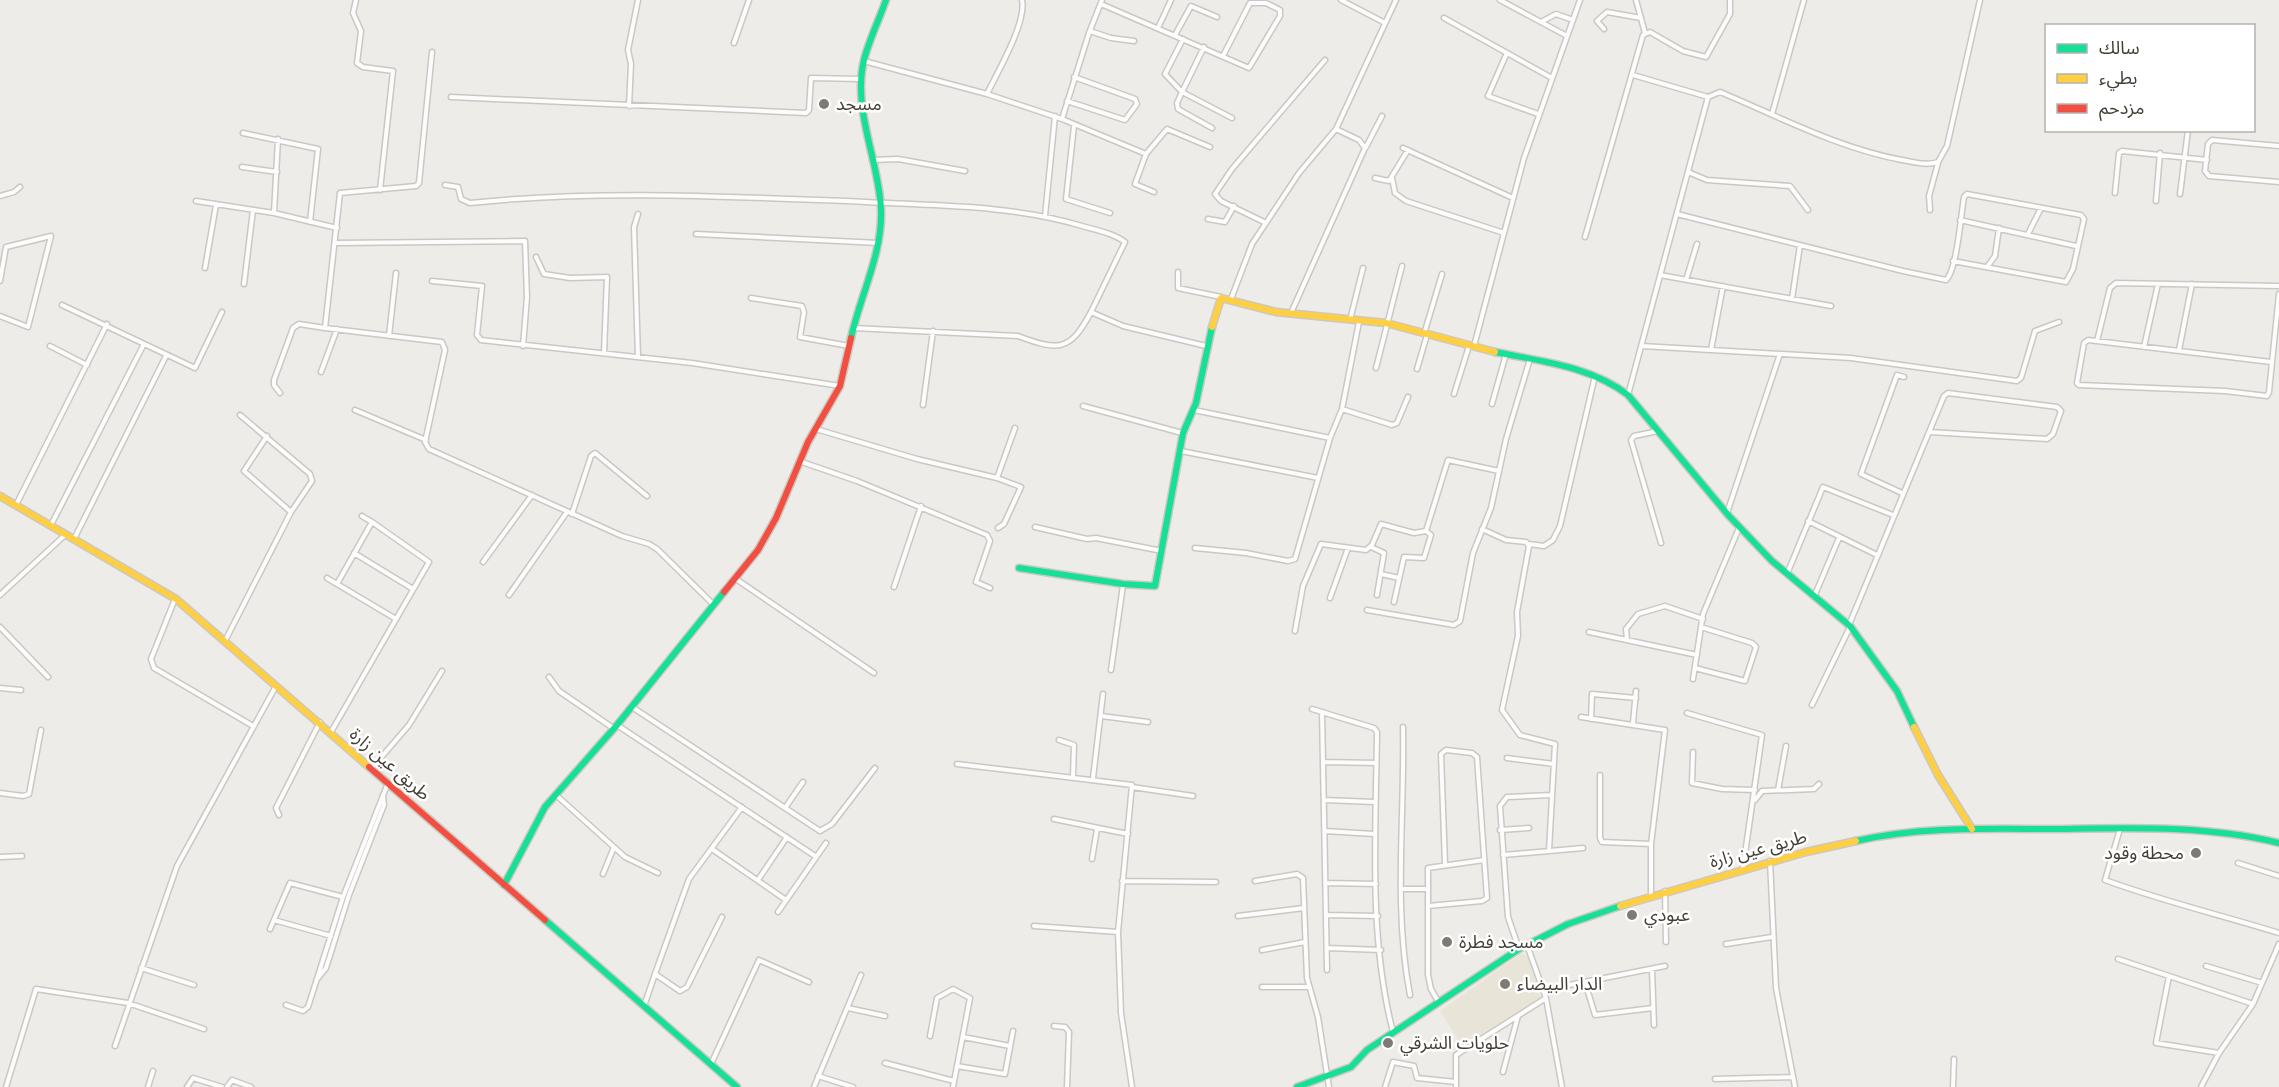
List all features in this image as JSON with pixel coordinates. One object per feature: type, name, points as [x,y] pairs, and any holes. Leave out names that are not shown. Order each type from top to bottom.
[{"type":"main road","points":[[504,885],[539,817],[555,794],[615,727],[715,606],[768,533],[815,428],[840,386],[852,328],[882,229],[862,79],[864,61],[886,0]]},
{"type":"main road","points":[[1019,567],[1123,584],[1155,586],[1183,433],[1194,410],[1206,346],[1221,298],[1263,310],[1359,322],[1386,323],[1595,375],[1628,395],[1739,527],[1787,574],[1849,625],[1897,691],[1938,774],[1972,830]]},
{"type":"main road","name":"طريق عين زارة","points":[[0,496],[176,599],[332,732],[737,1087]]},
{"type":"main road","name":"طريق عين زارة","points":[[1297,1087],[1353,1065],[1367,1050],[1527,944],[1568,924],[1651,895],[1743,867],[1878,836],[1923,831],[2210,830],[2279,843]]},
{"type":"street","points":[[356,0],[352,13],[361,31],[357,63],[363,67],[393,71],[380,190]]},
{"type":"street","points":[[629,106],[631,63],[628,51],[638,0]]},
{"type":"street","points":[[734,43],[749,0]]},
{"type":"street","points":[[987,94],[1019,22],[1024,7],[1022,0]]},
{"type":"street","points":[[1158,28],[1171,0]]},
{"type":"street","points":[[1341,0],[1385,23]]},
{"type":"street","points":[[1231,299],[1252,244],[1299,173],[1336,129],[1396,0]]},
{"type":"street","points":[[1500,0],[1567,36]]},
{"type":"street","points":[[1454,393],[1472,346],[1538,114],[1580,0]]},
{"type":"street","points":[[1585,237],[1605,160],[1633,75],[1640,41],[1645,33],[1636,0]]},
{"type":"street","points":[[1645,33],[1654,34],[1683,51],[1704,58],[1709,54],[1730,14],[1730,0]]},
{"type":"street","points":[[1772,114],[1804,0]]},
{"type":"street","points":[[1930,210],[1929,196],[1938,162],[1944,155],[1950,137],[1980,0]]},
{"type":"street","points":[[1062,118],[1074,77],[1102,2],[1247,68],[1251,67],[1280,16],[1280,10],[1266,3],[1250,3],[1223,56]]},
{"type":"street","points":[[1175,35],[1191,6],[1216,17]]},
{"type":"street","points":[[1604,29],[1597,21],[1607,12],[1641,18]]},
{"type":"street","points":[[1540,22],[1552,15],[1573,20]]},
{"type":"street","points":[[1444,18],[1506,55],[1552,78]]},
{"type":"street","points":[[1090,31],[1120,40],[1134,41]]},
{"type":"street","points":[[1183,38],[1165,74],[1182,92],[1232,118]]},
{"type":"street","points":[[1204,47],[1176,105],[1178,109],[1212,128]]},
{"type":"street","points":[[325,328],[340,193],[416,186],[419,183],[432,52]]},
{"type":"street","points":[[1506,55],[1488,96],[1538,114]]},
{"type":"street","points":[[1266,223],[1216,196],[1217,190],[1325,60]]},
{"type":"street","points":[[864,61],[987,94],[1062,118],[1074,126],[1146,154]]},
{"type":"street","points":[[1633,75],[1708,97],[1720,92],[1825,138],[1872,154],[1928,164],[1938,162]]},
{"type":"street","points":[[1066,101],[1125,120],[1137,105],[1135,99],[1074,77]]},
{"type":"street","points":[[451,97],[806,113],[809,110],[811,78],[862,79]]},
{"type":"street","points":[[1628,395],[1708,97]]},
{"type":"street","points":[[1045,216],[1055,116]]},
{"type":"street","points":[[1290,314],[1365,148],[1382,116]]},
{"type":"street","points":[[1074,126],[1066,199],[1110,213]]},
{"type":"street","points":[[1154,192],[1135,184],[1146,154],[1167,129],[1210,147]]},
{"type":"street","points":[[1336,129],[1359,140],[1365,148]]},
{"type":"street","points":[[2180,194],[2188,132]]},
{"type":"street","points":[[243,133],[278,139],[318,150],[310,222]]},
{"type":"street","points":[[274,213],[278,139]]},
{"type":"street","points":[[2279,146],[2212,140],[2208,144],[2205,173],[2209,176],[2279,182]]},
{"type":"street","points":[[1375,178],[1387,182],[1392,178],[1406,149],[1513,198]]},
{"type":"street","points":[[2115,193],[2120,152],[2160,153],[2207,160]]},
{"type":"street","points":[[2156,201],[2160,153]]},
{"type":"street","points":[[871,160],[898,159],[965,171]]},
{"type":"street","points":[[242,167],[277,172]]},
{"type":"street","points":[[1687,172],[1691,176],[1707,180],[1790,186],[1808,210]]},
{"type":"street","points":[[1392,178],[1395,193],[1406,201],[1504,233]]},
{"type":"street","points":[[445,185],[458,188],[461,199],[470,203],[535,196],[667,194],[990,208],[1045,216],[1105,233],[1125,242],[1074,340],[1059,346],[1032,342],[1018,336],[852,328]]},
{"type":"street","points":[[0,196],[14,192],[20,187]]},
{"type":"street","points":[[1677,214],[1946,280],[1951,273],[1953,261],[1960,220],[1967,194],[2083,217],[2073,268],[2069,279],[2063,283],[1953,261]]},
{"type":"street","points":[[196,201],[274,213],[337,228]]},
{"type":"street","points":[[205,268],[216,205]]},
{"type":"street","points":[[1208,219],[1225,222],[1234,206]]},
{"type":"street","points":[[2028,234],[2041,208]]},
{"type":"street","points":[[244,284],[253,210]]},
{"type":"street","points":[[638,214],[634,227],[638,357]]},
{"type":"street","points":[[1960,220],[2077,246]]},
{"type":"street","points":[[1987,267],[1995,256],[1999,228]]},
{"type":"street","points":[[696,234],[879,243]]},
{"type":"street","points":[[0,281],[6,247],[51,236],[28,327],[0,316]]},
{"type":"street","points":[[336,243],[525,241],[527,297],[523,346]]},
{"type":"street","points":[[1686,280],[1697,243]]},
{"type":"street","points":[[1792,299],[1800,245]]},
{"type":"street","points":[[536,257],[544,274],[563,275],[570,278],[606,275],[604,353]]},
{"type":"street","points":[[1377,368],[1386,323],[1402,266]]},
{"type":"street","points":[[1350,321],[1363,268]]},
{"type":"street","points":[[1178,272],[1178,288],[1221,298]]},
{"type":"street","points":[[389,336],[396,273]]},
{"type":"street","points":[[1417,369],[1442,274]]},
{"type":"street","points":[[1660,275],[1831,306]]},
{"type":"street","points":[[432,281],[482,286],[477,338],[523,346],[638,357],[840,386]]},
{"type":"street","points":[[2097,341],[2113,284],[2279,286]]},
{"type":"street","points":[[2144,347],[2158,284]]},
{"type":"street","points":[[2179,350],[2192,284]]},
{"type":"street","points":[[1711,350],[1723,286]]},
{"type":"street","points":[[2271,362],[2097,341],[2084,343],[2077,383],[2079,386],[2225,391],[2267,396],[2271,362],[2279,294]]},
{"type":"street","points":[[752,298],[802,306],[804,312],[799,336],[849,346]]},
{"type":"street","points":[[62,305],[107,324],[166,356],[198,367],[222,312]]},
{"type":"street","points":[[1090,312],[1123,326],[1206,346]]},
{"type":"street","points":[[1195,548],[1246,553],[1288,561],[1295,559],[1330,438],[1342,409],[1359,322]]},
{"type":"street","points":[[1642,346],[1861,359],[2017,381],[2021,378],[2034,331],[2059,322]]},
{"type":"street","points":[[16,505],[107,324]]},
{"type":"street","points":[[280,393],[273,385],[274,380],[292,328],[299,324],[442,342],[444,345],[426,440],[429,449],[622,536],[649,544],[715,606]]},
{"type":"street","points":[[321,372],[337,329]]},
{"type":"street","points":[[923,405],[933,331]]},
{"type":"street","points":[[51,525],[144,344]]},
{"type":"street","points":[[50,346],[87,365]]},
{"type":"street","points":[[1492,404],[1507,353]]},
{"type":"street","points":[[1727,514],[1780,354]]},
{"type":"street","points":[[74,539],[166,356]]},
{"type":"street","points":[[1367,610],[1458,623],[1473,553],[1491,508],[1499,471],[1531,358]]},
{"type":"street","points":[[1482,529],[1506,540],[1528,544],[1544,546],[1553,540],[1560,526],[1595,375]]},
{"type":"street","points":[[1902,494],[1863,477],[1861,474],[1897,375],[1904,377]]},
{"type":"street","points":[[1812,705],[1849,625],[1902,494],[1944,396],[1948,393],[2057,407],[2061,411],[2053,434],[2047,439],[1929,432]]},
{"type":"street","points":[[1342,409],[1392,425],[1397,423],[1408,397]]},
{"type":"street","points":[[1083,406],[1183,433]]},
{"type":"street","points":[[355,410],[426,440]]},
{"type":"street","points":[[1194,410],[1330,438]]},
{"type":"street","points":[[225,641],[291,512],[312,477],[240,415]]},
{"type":"street","points":[[815,428],[917,459],[997,478],[1021,487],[1004,524],[998,528]]},
{"type":"street","points":[[997,478],[1015,428]]},
{"type":"street","points":[[1659,431],[1634,436],[1631,440],[1661,543]]},
{"type":"street","points":[[267,436],[244,471],[291,512]]},
{"type":"street","points":[[1181,451],[1318,478]]},
{"type":"street","points":[[509,595],[570,513],[591,456],[595,453],[647,496]]},
{"type":"street","points":[[1426,531],[1448,460],[1499,471]]},
{"type":"street","points":[[799,461],[921,506],[983,532],[990,538],[976,582],[990,588]]},
{"type":"street","points":[[1787,574],[1821,488],[1825,487],[1893,516]]},
{"type":"street","points":[[483,562],[532,495]]},
{"type":"street","points":[[894,587],[921,506]]},
{"type":"street","points":[[332,732],[429,560],[362,516]]},
{"type":"street","points":[[1808,521],[1877,555]]},
{"type":"street","points":[[337,584],[372,522]]},
{"type":"street","points":[[1295,632],[1303,586],[1319,546],[1327,543],[1366,550],[1371,547],[1381,524],[1414,533],[1426,531],[1431,535],[1424,558],[1405,556],[1394,602]]},
{"type":"street","points":[[1035,527],[1087,539],[1096,538],[1163,551]]},
{"type":"street","points":[[1693,679],[1702,619],[1739,527]]},
{"type":"street","points":[[0,595],[65,534]]},
{"type":"street","points":[[1814,597],[1839,538]]},
{"type":"street","points":[[1528,544],[1517,612],[1518,636],[1502,710],[1520,735],[1554,743],[1549,850]]},
{"type":"street","points":[[1371,547],[1384,553],[1377,596]]},
{"type":"street","points":[[1330,598],[1348,548]]},
{"type":"street","points":[[354,553],[413,589]]},
{"type":"street","points":[[1381,574],[1399,578]]},
{"type":"street","points":[[327,578],[396,619]]},
{"type":"street","points":[[736,579],[874,674]]},
{"type":"street","points":[[1111,670],[1123,584]]},
{"type":"street","points":[[176,599],[151,658],[154,668],[253,726]]},
{"type":"street","points":[[1627,639],[1626,629],[1635,616],[1665,606],[1702,619]]},
{"type":"street","points":[[1695,668],[1744,681],[1756,647],[1752,643],[1701,627]]},
{"type":"street","points":[[0,629],[48,677]]},
{"type":"street","points":[[1589,632],[1697,655]]},
{"type":"street","points":[[372,768],[409,725],[442,671]]},
{"type":"street","points":[[549,677],[559,691],[815,856]]},
{"type":"street","points":[[115,1046],[140,968],[188,844],[276,685]]},
{"type":"street","points":[[0,688],[21,690]]},
{"type":"street","points":[[1633,723],[1636,692]]},
{"type":"street","points":[[1093,778],[1103,694]]},
{"type":"street","points":[[1591,718],[1593,694],[1636,698]]},
{"type":"street","points":[[631,706],[817,830],[824,831],[875,768]]},
{"type":"street","points":[[1312,709],[1376,729],[1374,834],[1376,884],[1381,950],[1394,1033]]},
{"type":"street","points":[[1322,712],[1327,970]]},
{"type":"street","points":[[1687,713],[1762,735],[1754,804],[1743,867]]},
{"type":"street","points":[[1101,716],[1148,722]]},
{"type":"street","points":[[1581,717],[1633,723],[1665,730],[1651,844],[1651,895]]},
{"type":"street","points":[[279,815],[276,808],[320,722]]},
{"type":"street","points":[[1403,727],[1404,781],[1400,858],[1404,953],[1410,994]]},
{"type":"street","points":[[0,793],[23,796],[29,794],[41,730]]},
{"type":"street","points":[[1059,740],[1074,745],[1073,776]]},
{"type":"street","points":[[1778,790],[1786,746]]},
{"type":"street","points":[[1428,906],[1485,900],[1477,757],[1472,753],[1446,750],[1441,754],[1445,864]]},
{"type":"street","points":[[1694,752],[1690,781],[1694,785],[1755,790]]},
{"type":"street","points":[[1508,758],[1554,764]]},
{"type":"street","points":[[1324,762],[1376,763]]},
{"type":"street","points":[[957,764],[1093,778],[1127,783],[1132,787],[1193,796]]},
{"type":"street","points":[[1600,775],[1600,838],[1602,842],[1651,844]]},
{"type":"street","points":[[786,808],[803,782]]},
{"type":"street","points":[[286,1005],[307,1010],[343,897],[388,783]]},
{"type":"street","points":[[1754,804],[1760,792],[1814,789],[1819,784]]},
{"type":"street","points":[[1132,787],[1118,932],[1121,1013],[1132,1087]]},
{"type":"street","points":[[318,978],[326,968],[349,895],[384,805],[383,794]]},
{"type":"street","points":[[555,794],[614,848],[631,861],[658,873]]},
{"type":"street","points":[[1519,949],[1508,917],[1500,806],[1504,798],[1551,795]]},
{"type":"street","points":[[1324,800],[1375,802]]},
{"type":"street","points":[[644,1006],[689,879],[742,807]]},
{"type":"street","points":[[1054,819],[1128,834]]},
{"type":"street","points":[[1500,830],[1528,828]]},
{"type":"street","points":[[1092,859],[1097,829]]},
{"type":"street","points":[[2120,829],[2105,880],[2157,895],[2178,906],[2210,912],[2279,933]]},
{"type":"street","points":[[1325,831],[1374,834]]},
{"type":"street","points":[[758,880],[787,837]]},
{"type":"street","points":[[778,912],[826,843]]},
{"type":"street","points":[[603,874],[614,848]]},
{"type":"street","points":[[1503,855],[1583,848]]},
{"type":"street","points":[[712,849],[786,900]]},
{"type":"street","points":[[0,857],[22,856]]},
{"type":"street","points":[[1439,1003],[1429,982],[1428,868],[1484,860]]},
{"type":"street","points":[[1770,861],[1772,937],[1779,1013],[1796,1087]]},
{"type":"street","points":[[2238,863],[2279,876]]},
{"type":"street","points":[[1255,880],[1300,874],[1303,878],[1309,987],[1318,1017],[1329,1087]]},
{"type":"street","points":[[1122,881],[1216,882]]},
{"type":"street","points":[[270,929],[290,883],[343,897]]},
{"type":"street","points":[[1326,883],[1376,884]]},
{"type":"street","points":[[1402,889],[1427,889]]},
{"type":"street","points":[[1665,891],[1666,942]]},
{"type":"street","points":[[1238,916],[1304,908]]},
{"type":"street","points":[[1326,915],[1378,916]]},
{"type":"street","points":[[655,974],[683,991],[722,917]]},
{"type":"street","points":[[274,920],[331,936]]},
{"type":"street","points":[[1034,926],[1118,932]]},
{"type":"street","points":[[1726,944],[1772,937]]},
{"type":"street","points":[[1263,950],[1305,942]]},
{"type":"street","points":[[1527,944],[1546,998],[1562,1087]]},
{"type":"street","points":[[2201,1087],[2219,1053],[2253,1004],[2279,944]]},
{"type":"street","points":[[1327,948],[1381,950]]},
{"type":"street","points":[[2118,959],[2253,1004]]},
{"type":"street","points":[[710,1064],[759,960],[809,982]]},
{"type":"street","points":[[1544,990],[1665,966]]},
{"type":"street","points":[[2206,966],[2262,983]]},
{"type":"street","points":[[140,968],[194,985]]},
{"type":"street","points":[[1652,969],[1654,1025]]},
{"type":"street","points":[[814,1087],[861,975]]},
{"type":"street","points":[[2169,976],[2156,1042],[2219,1053]]},
{"type":"street","points":[[1584,982],[1595,1015],[1653,1008]]},
{"type":"street","points":[[1262,987],[1309,987]]},
{"type":"street","points":[[6,1087],[36,989],[128,1003],[204,1029]]},
{"type":"street","points":[[930,1036],[938,998],[953,989],[970,998],[953,1087]]},
{"type":"street","points":[[1385,1087],[1393,1062],[1414,1066],[1417,1078],[1456,1085],[1456,1055],[1546,998]]},
{"type":"street","points":[[848,1008],[885,1016]]},
{"type":"street","points":[[1503,1072],[1518,1016]]},
{"type":"street","points":[[1054,1026],[1065,1027],[1069,1032],[1067,1087]]},
{"type":"street","points":[[957,1066],[1003,1075],[1012,1031]]},
{"type":"street","points":[[963,1037],[1010,1046]]},
{"type":"street","points":[[1953,1087],[1954,1059]]},
{"type":"street","points":[[885,1063],[954,1081]]},
{"type":"street","points":[[148,1087],[153,1071]]},
{"type":"street","points":[[818,1076],[853,1087]]},
{"type":"street","points":[[1715,1079],[1793,1077]]},
{"type":"street","points":[[187,1087],[193,1078],[225,1087],[232,1080],[250,1087]]},
{"type":"shaded area","points":[[1522,953],[1530,957],[1540,998],[1462,1046],[1440,1011]]},
{"type":"traffic: fast","points":[[851,338],[875,258],[881,225],[879,191],[864,116],[861,79],[866,52],[886,0]]},
{"type":"traffic: fast","points":[[1019,568],[1123,584],[1155,586],[1183,433],[1196,403],[1212,327]]},
{"type":"traffic: fast","points":[[1495,352],[1581,371],[1598,377],[1628,395],[1729,516],[1772,561],[1850,626],[1897,691],[1914,727]]},
{"type":"traffic: fast","points":[[504,885],[545,807],[617,725],[724,592]]},
{"type":"traffic: fast","points":[[1856,841],[1905,833],[1955,829],[2140,828],[2224,833],[2279,843]]},
{"type":"traffic: fast","points":[[1297,1087],[1351,1067],[1367,1050],[1519,949],[1568,924],[1620,906]]},
{"type":"traffic: fast","points":[[545,920],[737,1087]]},
{"type":"traffic: slow","points":[[1212,327],[1221,298],[1276,312],[1386,323],[1495,352]]},
{"type":"traffic: slow","points":[[0,496],[176,599],[369,767]]},
{"type":"traffic: slow","points":[[1914,727],[1938,775],[1972,829]]},
{"type":"traffic: slow","points":[[1620,906],[1806,852],[1856,841]]},
{"type":"traffic: jam","points":[[724,592],[758,550],[776,518],[808,442],[840,386],[851,338]]},
{"type":"traffic: jam","points":[[369,767],[545,920]]},
{"type":"place","name":"مسجد","points":[[824,104]]},
{"type":"place","name":"محطة وقود","points":[[2196,853]]},
{"type":"place","name":"عبودي","points":[[1632,915]]},
{"type":"place","name":"مسجد فطرة","points":[[1447,942]]},
{"type":"place","name":"الدار البيضاء","points":[[1505,984]]},
{"type":"place","name":"حلويات الشرقي","points":[[1388,1043]]}]
